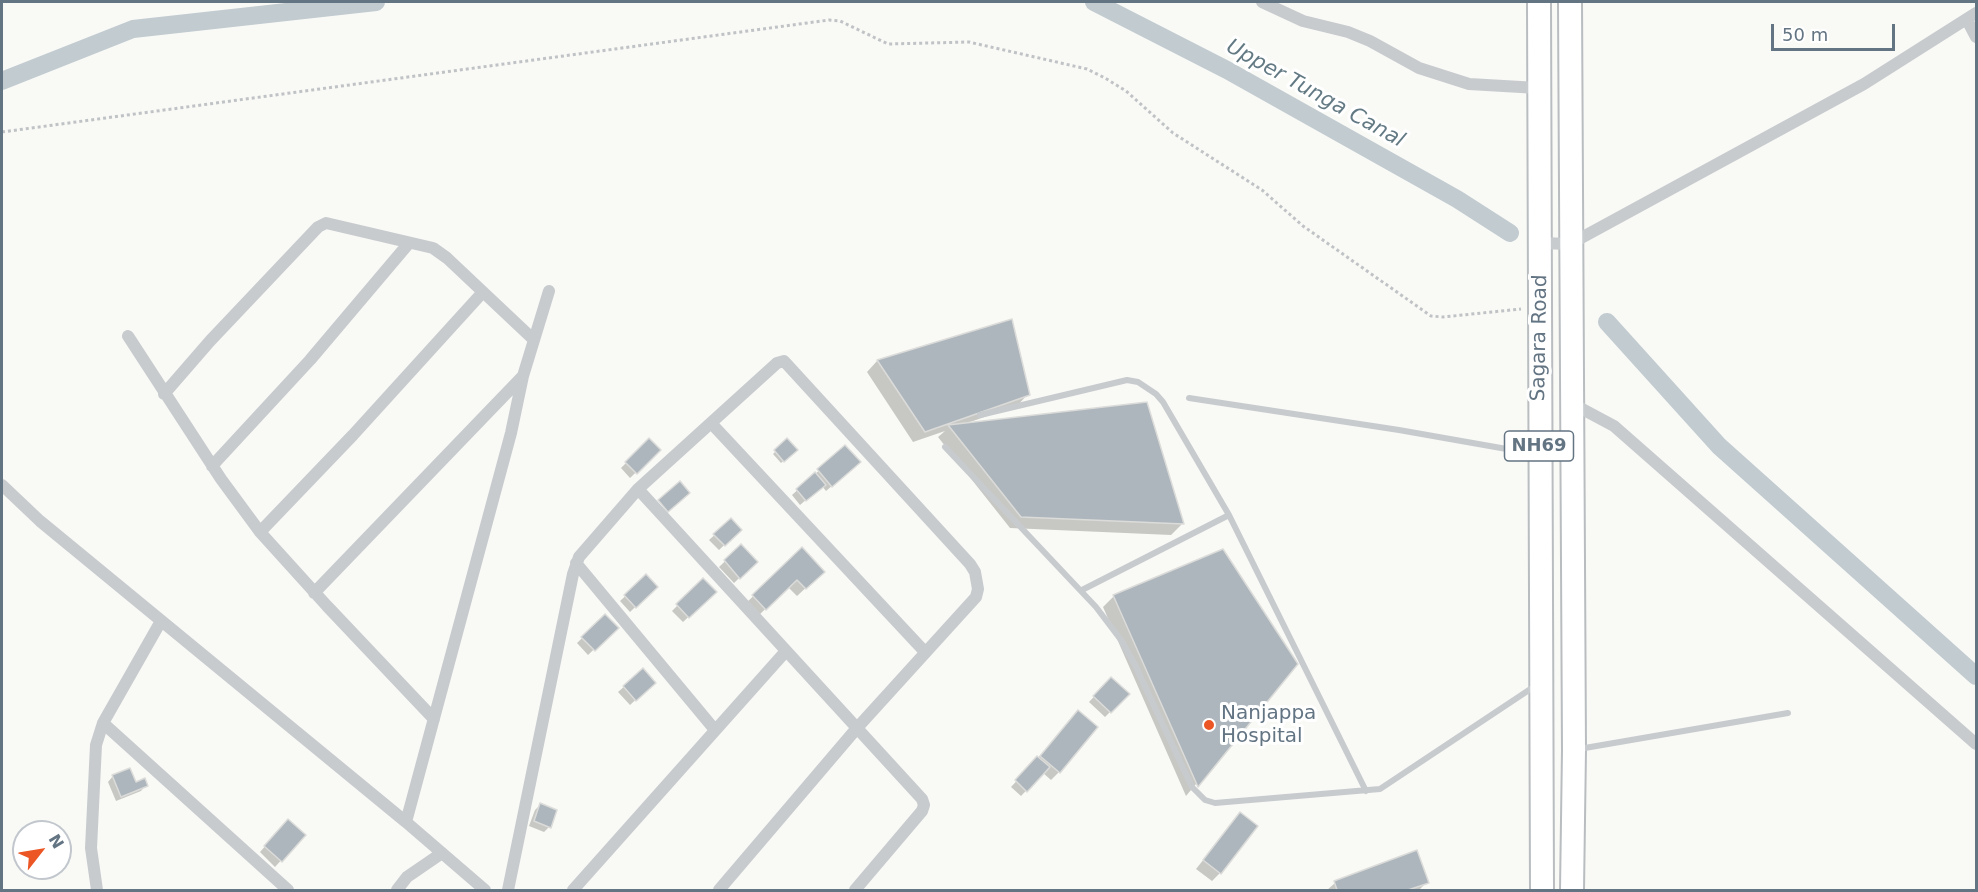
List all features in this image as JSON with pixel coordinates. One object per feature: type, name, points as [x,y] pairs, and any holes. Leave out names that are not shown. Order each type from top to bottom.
[{"type":"highway","name":"Sagara Road","points":[[1539,2],[1542,891]]},
{"type":"highway","name":"Sagara Road","points":[[1570,2],[1574,750],[1572,891]]},
{"type":"street","points":[[1262,2],[1303,21],[1348,32],[1370,41],[1411,64],[1469,84],[1538,88]]},
{"type":"street","points":[[1541,243],[1570,244],[1864,84],[1972,16],[1977,37]]},
{"type":"street","points":[[164,394],[210,341],[321,224],[330,223],[433,248],[534,340]]},
{"type":"street","points":[[212,466],[310,360],[409,243]]},
{"type":"street","points":[[406,822],[511,433],[524,376],[549,291]]},
{"type":"street","points":[[260,532],[353,435],[483,292]]},
{"type":"street","points":[[128,336],[212,466],[260,532],[434,719]]},
{"type":"street","points":[[508,891],[576,563],[582,551],[638,489],[777,363],[784,361],[975,572],[978,589],[976,597],[857,728],[719,891]]},
{"type":"street","points":[[314,592],[524,376]]},
{"type":"street","points":[[1571,403],[1614,426],[1977,744]]},
{"type":"street","points":[[711,423],[925,652]]},
{"type":"street","points":[[2,485],[40,521],[406,822],[485,891]]},
{"type":"street","points":[[638,489],[919,794],[924,805],[922,811],[855,891]]},
{"type":"street","points":[[576,563],[715,730]]},
{"type":"street","points":[[97,891],[91,848],[96,745],[103,723],[161,621]]},
{"type":"street","points":[[573,891],[786,651]]},
{"type":"street","points":[[103,723],[288,891]]},
{"type":"street","points":[[397,891],[407,877],[442,853]]},
{"type":"lane","points":[[980,415],[1127,381],[1138,382],[1148,387],[1163,402],[1229,515],[1366,791]]},
{"type":"lane","points":[[1189,398],[1399,430],[1539,455]]},
{"type":"lane","points":[[945,447],[1082,590],[1115,632],[1131,657],[1192,787],[1205,800],[1215,804],[1366,791],[1386,786],[1541,682]]},
{"type":"lane","points":[[1082,590],[1229,515]]},
{"type":"lane","points":[[1574,750],[1788,713]]},
{"type":"path","points":[[2,132],[817,22],[840,21],[888,44],[969,42],[1087,69],[1126,91],[1173,133],[1247,180],[1303,226],[1431,315],[1443,317],[1519,309],[1541,310]]},
{"type":"building","points":[[1012,319],[1030,395],[925,432],[877,360]]},
{"type":"building","points":[[1147,402],[1184,524],[1021,517],[948,425]]},
{"type":"building","points":[[649,438],[661,450],[637,474],[625,462]]},
{"type":"building","points":[[787,438],[798,450],[784,462],[774,450]]},
{"type":"building","points":[[845,445],[861,462],[832,487],[817,469]]},
{"type":"building","points":[[815,472],[826,485],[806,501],[796,489]]},
{"type":"building","points":[[680,481],[690,493],[668,512],[658,500]]},
{"type":"building","points":[[731,518],[742,530],[725,546],[713,534]]},
{"type":"building","points":[[741,544],[758,562],[740,579],[724,560]]},
{"type":"building","points":[[802,547],[825,572],[806,589],[797,580],[766,610],[752,595]]},
{"type":"building","name":"Nanjappa Hospital","points":[[1223,549],[1298,664],[1198,787],[1113,595]]},
{"type":"building","points":[[646,574],[658,587],[636,608],[624,595]]},
{"type":"building","points":[[703,578],[717,592],[689,618],[676,604]]},
{"type":"building","points":[[605,614],[619,628],[595,651],[581,637]]},
{"type":"building","points":[[643,668],[656,683],[636,701],[623,686]]},
{"type":"building","points":[[1111,677],[1130,694],[1111,713],[1093,696]]},
{"type":"building","points":[[1078,710],[1098,727],[1060,773],[1040,756]]},
{"type":"building","points":[[1037,756],[1050,767],[1027,792],[1015,780]]},
{"type":"building","points":[[130,768],[136,782],[145,778],[148,786],[121,797],[112,775]]},
{"type":"building","points":[[540,803],[557,810],[551,828],[534,821]]},
{"type":"building","points":[[1240,812],[1258,826],[1221,874],[1203,860]]},
{"type":"building","points":[[288,819],[306,835],[282,862],[264,846]]},
{"type":"building","points":[[1417,850],[1429,883],[1408,890],[1337,890],[1334,881]]},
{"type":"waterway","name":"Upper Tunga Canal","points":[[2,81],[133,29],[376,2]]},
{"type":"waterway","name":"Upper Tunga Canal","points":[[1094,2],[1227,70],[1457,199],[1510,233]]},
{"type":"waterway","points":[[1607,322],[1719,446],[1976,676]]},
{"type":"place","name":"Nanjappa Hospital","points":[[1209,725]]}]
